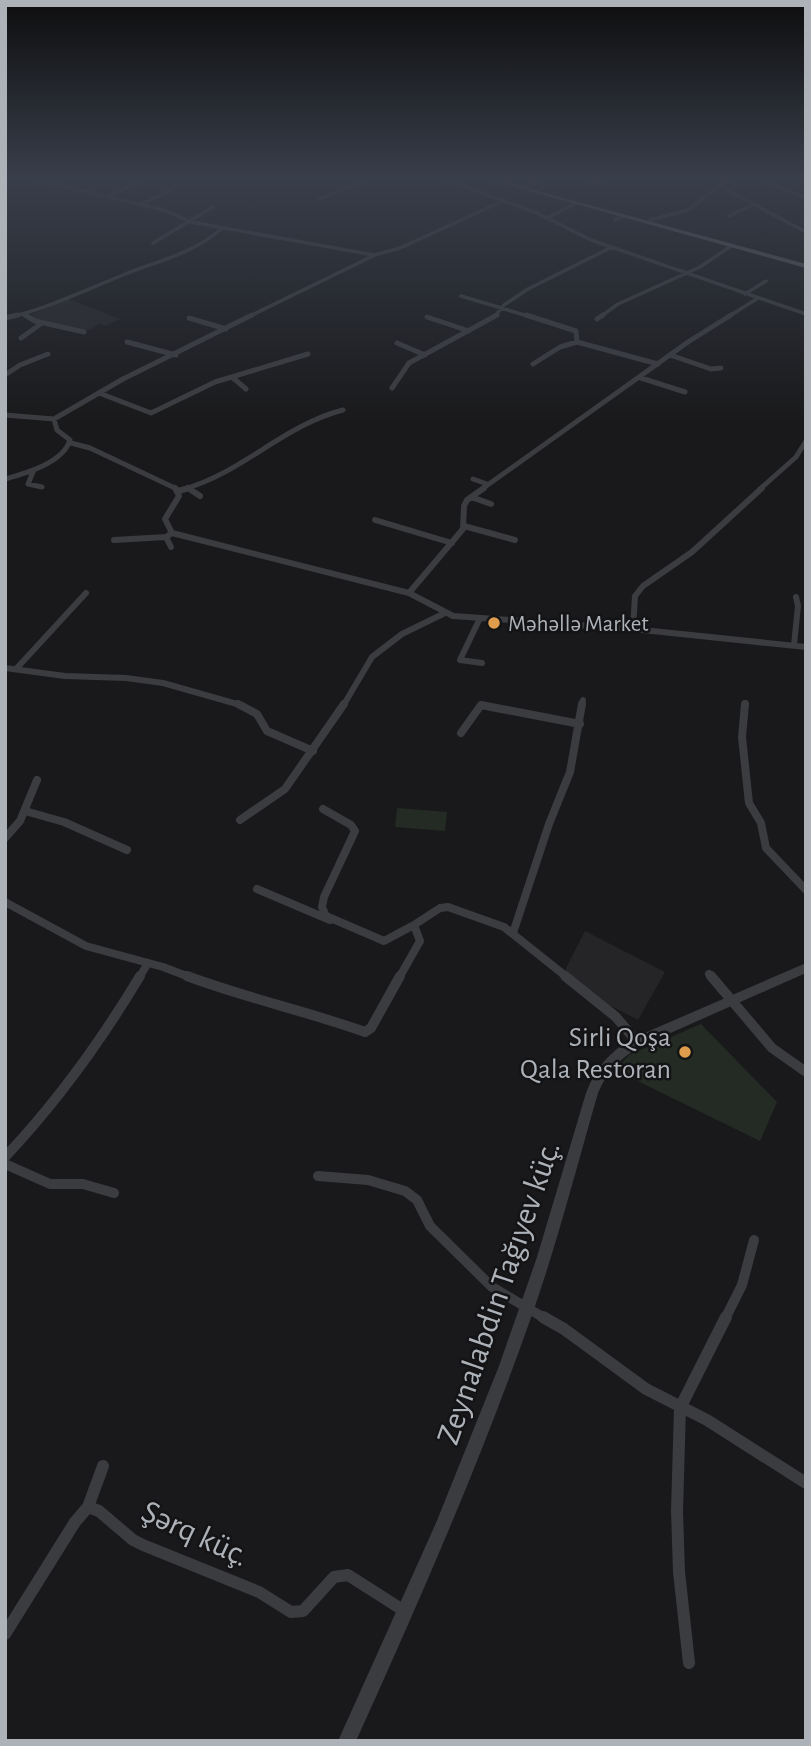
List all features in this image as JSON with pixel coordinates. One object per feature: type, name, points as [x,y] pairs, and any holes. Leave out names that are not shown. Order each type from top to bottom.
[{"type":"main road","points":[[784,259],[806,265]]},
{"type":"main road","points":[[787,259],[806,265]]},
{"type":"street","points":[[155,259],[159,261]]},
{"type":"street","points":[[5,318],[24,314],[163,259]]},
{"type":"street","points":[[5,415],[54,419],[99,393],[366,259]]},
{"type":"street","points":[[392,388],[407,365],[470,331],[528,289],[587,259]]},
{"type":"street","points":[[645,259],[806,314]]},
{"type":"street","points":[[597,319],[618,304],[711,259]]},
{"type":"street","points":[[745,294],[766,281]]},
{"type":"street","points":[[461,296],[570,328],[576,331],[577,342]]},
{"type":"street","points":[[409,593],[464,526],[464,503],[471,497],[670,355],[758,298]]},
{"type":"street","points":[[24,314],[42,323],[84,332]]},
{"type":"street","points":[[427,317],[470,331]]},
{"type":"street","points":[[189,318],[226,329]]},
{"type":"street","points":[[20,338],[42,323]]},
{"type":"street","points":[[127,342],[176,355]]},
{"type":"street","points":[[533,364],[559,347],[577,342],[658,364]]},
{"type":"street","points":[[397,343],[425,355]]},
{"type":"street","points":[[5,375],[20,365],[48,354]]},
{"type":"street","points":[[99,393],[151,414],[215,382],[308,354]]},
{"type":"street","points":[[670,355],[711,369],[721,368]]},
{"type":"street","points":[[232,377],[246,389]]},
{"type":"street","points":[[641,378],[685,392]]},
{"type":"street","points":[[54,419],[57,430],[71,443],[137,468],[178,491],[237,467],[296,427],[321,415],[343,410]]},
{"type":"street","points":[[633,629],[635,596],[643,586],[692,552],[796,457],[806,441]]},
{"type":"street","points":[[5,479],[46,466],[71,443]]},
{"type":"street","points":[[10,470],[18,474]]},
{"type":"street","points":[[33,472],[28,484],[42,487]]},
{"type":"street","points":[[473,479],[487,484]]},
{"type":"street","points":[[188,488],[200,496]]},
{"type":"street","points":[[171,547],[166,516],[178,496],[178,491]]},
{"type":"street","points":[[471,497],[491,504]]},
{"type":"street","points":[[375,520],[452,543]]},
{"type":"street","points":[[464,526],[515,540]]},
{"type":"street","points":[[114,540],[169,535],[409,593],[429,602],[444,613],[806,647]]},
{"type":"street","points":[[16,669],[86,593]]},
{"type":"street","points":[[794,645],[798,606],[796,597]]},
{"type":"street","points":[[240,820],[285,789],[336,718],[372,657],[402,634],[444,613]]},
{"type":"street","points":[[480,618],[460,660],[482,663]]},
{"type":"street","points":[[5,668],[65,676],[134,678],[163,683],[244,706],[257,714],[267,731],[313,751]]},
{"type":"street","points":[[513,933],[549,824],[570,772],[583,700]]},
{"type":"street","points":[[745,703],[742,737],[749,803],[761,823],[766,848],[806,890]]},
{"type":"street","points":[[461,733],[481,705],[580,724]]},
{"type":"street","points":[[5,838],[25,811],[37,780]]},
{"type":"street","points":[[323,809],[351,825],[355,831],[324,897],[322,907],[330,920]]},
{"type":"street","points":[[25,811],[46,815],[127,850]]},
{"type":"street","points":[[257,890],[384,941],[440,908],[448,907],[490,920],[513,933],[616,1017],[637,1042]]},
{"type":"street","points":[[7,906],[77,942],[148,963],[220,989],[309,1012],[365,1032],[371,1028],[420,941],[414,925]]},
{"type":"street","points":[[5,1157],[86,1059],[111,1025],[148,963]]},
{"type":"street","name":"Zeynalabdin Tağıyev küç.","points":[[346,1741],[457,1495],[527,1308],[598,1077],[613,1056],[637,1042],[806,968]]},
{"type":"street","points":[[709,974],[772,1048],[806,1072]]},
{"type":"street","points":[[5,1164],[50,1184],[83,1184],[114,1193]]},
{"type":"street","points":[[318,1176],[351,1178],[397,1187],[406,1192],[419,1203],[430,1226],[484,1279],[564,1329],[646,1389],[707,1420],[806,1483]]},
{"type":"street","points":[[689,1663],[679,1572],[677,1511],[680,1408],[742,1285],[754,1240]]},
{"type":"street","points":[[5,1634],[75,1522],[88,1507],[103,1466]]},
{"type":"street","name":"Şərq küç.","points":[[88,1507],[99,1511],[132,1539],[259,1592],[291,1612],[303,1611],[334,1577],[348,1575],[406,1612]]},
{"type":"shaded area","points":[[68,299],[120,319],[105,326],[100,324],[89,330],[80,330],[33,319],[32,314]]},
{"type":"shaded area","points":[[397,808],[447,812],[445,831],[395,827]]},
{"type":"shaded area","points":[[585,931],[665,972],[638,1020],[609,1005],[565,970]]},
{"type":"shaded area","points":[[701,1024],[777,1102],[760,1141],[615,1070],[629,1055]]},
{"type":"place","name":"Məhəllə Market","points":[[494,623]]},
{"type":"place","name":"Sirli Qoşa Qala Restoran","points":[[685,1052]]}]
